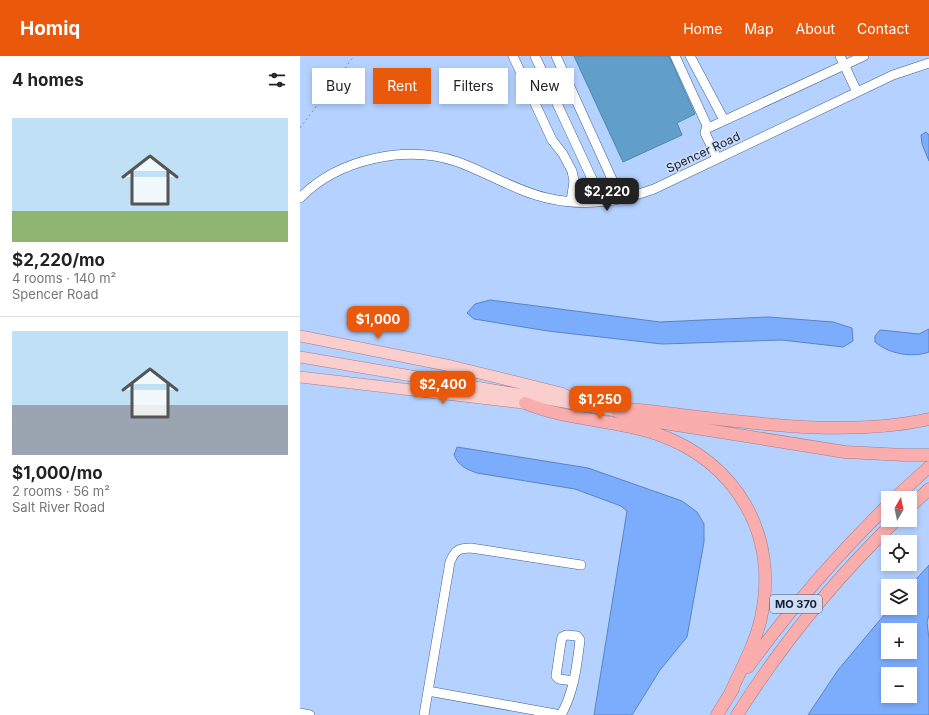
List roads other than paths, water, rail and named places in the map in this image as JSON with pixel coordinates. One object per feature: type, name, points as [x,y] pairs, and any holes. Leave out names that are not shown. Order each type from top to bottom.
[{"type":"highway","points":[[525,403],[543,411],[571,418],[657,434],[697,451],[719,470],[741,496],[756,526],[765,560],[766,591],[756,636],[729,696]]},
{"type":"highway","points":[[617,411],[640,410],[775,424],[837,428],[880,426],[929,418]]},
{"type":"highway","points":[[617,411],[639,419],[827,450],[905,456],[929,454]]},
{"type":"highway","points":[[903,491],[929,467]]},
{"type":"highway","points":[[917,500],[929,489]]},
{"type":"highway","name":"MO 370","points":[[717,715],[760,651],[794,606],[840,553],[881,512]]},
{"type":"highway","name":"MO 370","points":[[736,715],[766,671],[814,608],[860,556],[889,527]]},
{"type":"main road","points":[[300,336],[451,366],[538,387],[561,393],[587,406]]},
{"type":"main road","points":[[300,357],[617,411]]},
{"type":"main road","points":[[300,377],[554,407],[587,406]]},
{"type":"street","points":[[513,56],[552,140],[563,154],[572,171],[574,181],[572,202]]},
{"type":"street","points":[[535,56],[592,181],[598,187],[616,186]]},
{"type":"street","points":[[556,56],[621,199]]},
{"type":"street","points":[[674,56],[708,128]]},
{"type":"street","points":[[690,56],[724,120]]},
{"type":"street","points":[[840,56],[857,92]]},
{"type":"street","points":[[717,158],[705,133],[708,128],[864,56]]},
{"type":"street","name":"Spencer Road","points":[[300,198],[327,178],[357,164],[380,157],[406,155],[430,156],[456,162],[523,190],[548,198],[572,202],[600,202],[621,199],[654,189],[893,75],[929,63]]},
{"type":"street","points":[[424,715],[450,562],[456,550],[461,548],[471,548],[581,565]]},
{"type":"street","points":[[428,690],[561,715],[566,706],[574,681],[580,640],[577,636],[566,635],[562,637],[556,676],[559,679],[574,681]]},
{"type":"street","points":[[300,713],[310,715]]},
{"type":"water","points":[[926,132],[929,135],[929,161],[922,144],[921,135]]},
{"type":"water","points":[[490,300],[660,322],[768,317],[833,322],[852,328],[853,341],[843,347],[782,340],[662,344],[548,331],[474,319],[467,313],[475,304]]},
{"type":"water","points":[[929,329],[929,352],[922,354],[901,354],[887,349],[875,342],[875,336],[880,330],[919,334]]},
{"type":"water","points":[[457,447],[588,468],[682,501],[697,512],[704,524],[704,542],[687,637],[660,670],[632,715],[594,715],[627,511],[621,506],[575,489],[473,472],[463,467],[456,459],[454,455]]},
{"type":"water","points":[[929,565],[929,615],[927,622],[929,639],[929,715],[808,715],[838,670],[884,615],[917,615],[916,579]]}]
